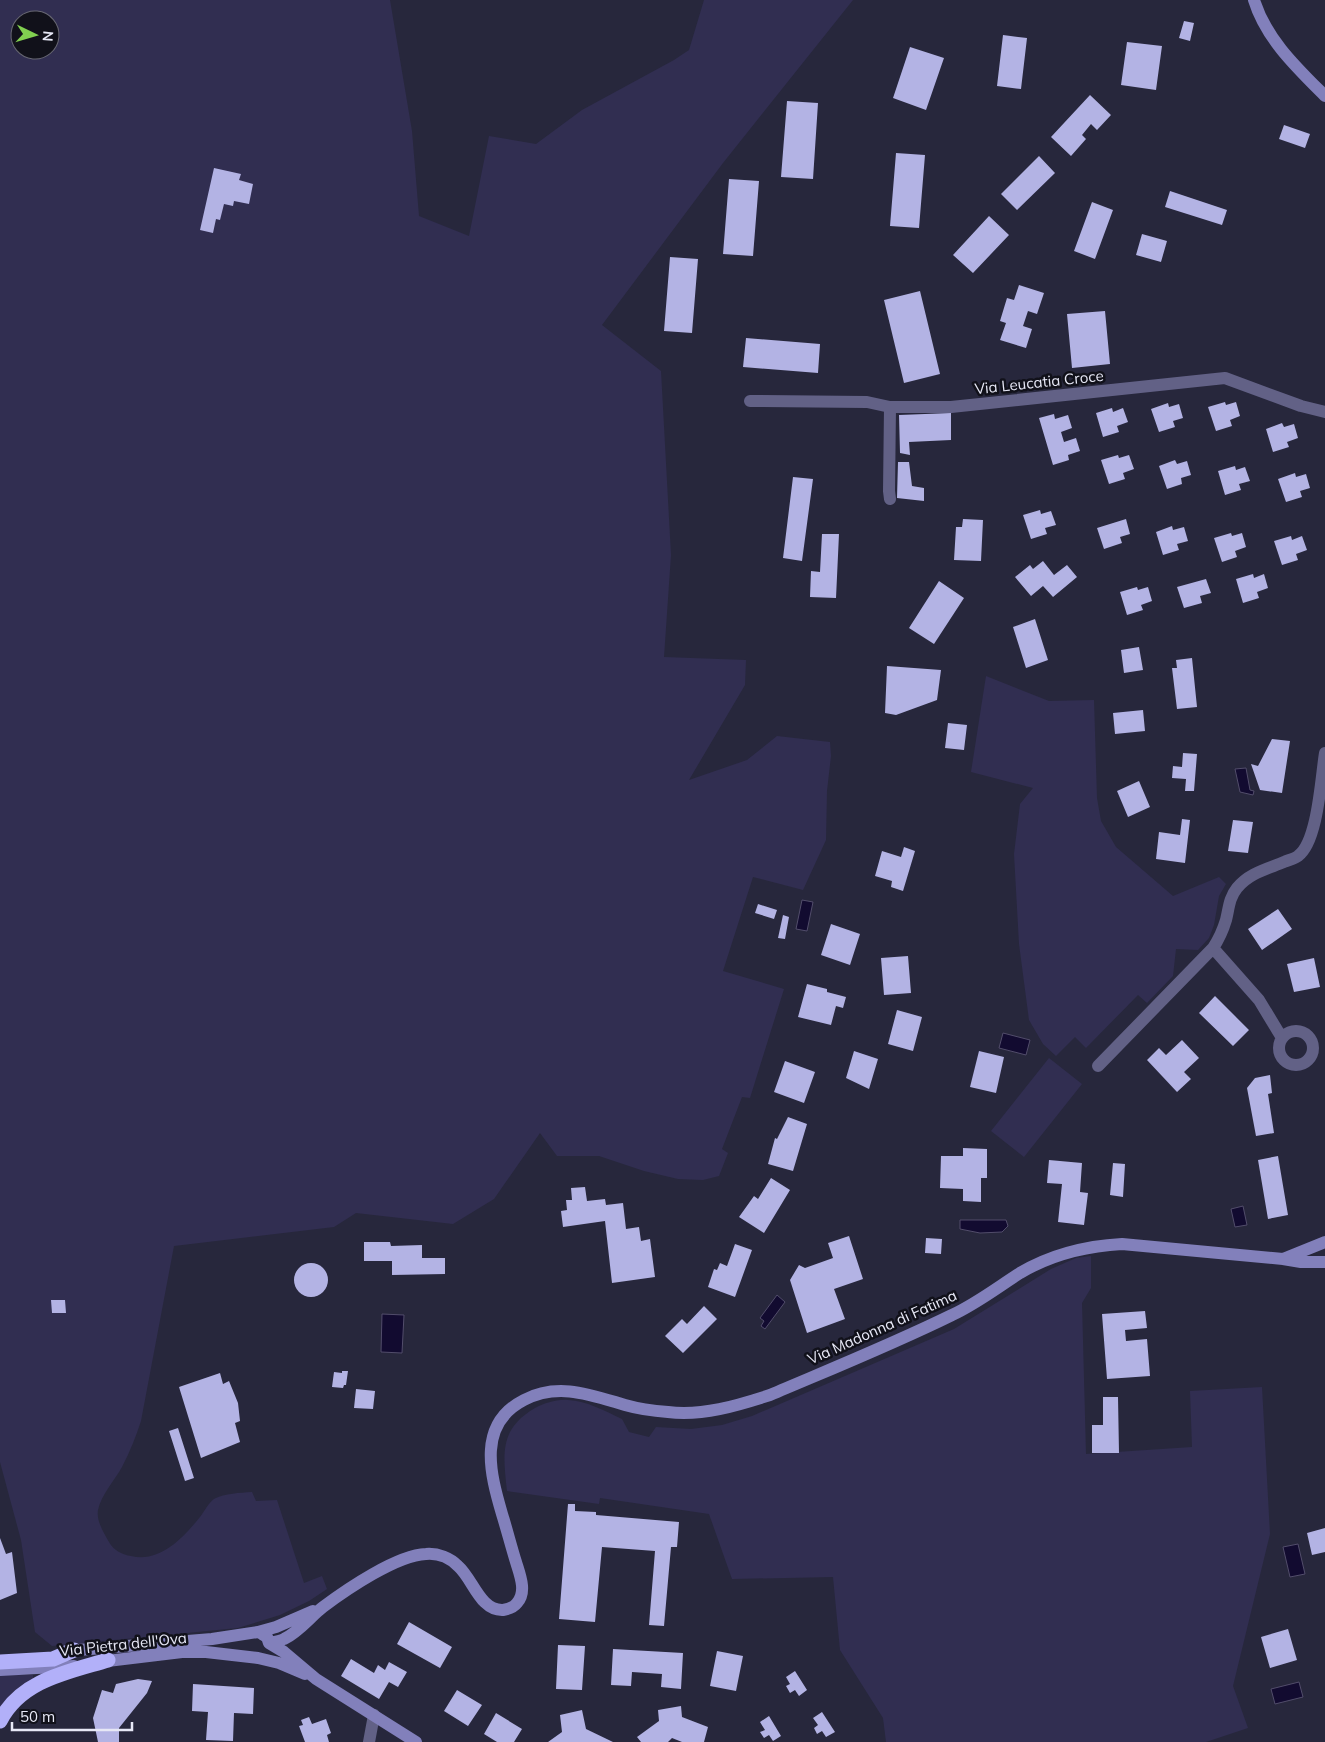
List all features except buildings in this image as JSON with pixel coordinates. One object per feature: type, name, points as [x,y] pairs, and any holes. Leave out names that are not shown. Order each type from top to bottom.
[{"type":"highway","points":[[0,1662],[53,1659],[74,1650]]},
{"type":"highway","points":[[0,1721],[10,1704],[20,1694],[34,1686],[58,1675],[108,1660]]},
{"type":"main road","points":[[1254,0],[1271,36],[1292,64],[1325,96]]},
{"type":"main road","points":[[1283,1259],[1325,1242]]},
{"type":"main road","name":"Via Madonna di Fatima","points":[[323,1607],[388,1566],[416,1555],[427,1554],[442,1556],[459,1566],[482,1600],[493,1608],[506,1610],[513,1607],[518,1602],[522,1588],[521,1579],[492,1475],[490,1456],[496,1431],[506,1414],[513,1406],[543,1392],[568,1390],[655,1411],[690,1414],[720,1410],[779,1391],[954,1315],[1021,1273],[1053,1257],[1075,1250],[1104,1245],[1122,1244],[1301,1262],[1325,1262]]},
{"type":"main road","points":[[270,1643],[285,1639],[323,1607]]},
{"type":"main road","name":"Via Pietra dell'Ova","points":[[0,1655],[253,1633],[323,1607]]},
{"type":"main road","points":[[270,1643],[267,1651],[254,1657],[243,1648],[243,1643],[253,1633],[267,1637],[270,1643],[284,1652],[316,1679],[416,1742]]},
{"type":"main road","name":"Via Pietra dell'Ova","points":[[0,1670],[71,1666],[182,1652],[206,1652],[254,1657],[280,1663],[316,1679]]},
{"type":"street","name":"Via Leucatia Croce","points":[[750,401],[867,402],[890,407],[951,407],[1225,378],[1301,406],[1325,412]]},
{"type":"street","points":[[890,407],[890,499]]},
{"type":"street","points":[[1098,1066],[1213,948],[1226,920],[1228,902],[1237,888],[1249,876],[1298,856],[1306,847],[1316,812],[1325,753]]},
{"type":"street","points":[[1213,948],[1259,1000],[1282,1038]]},
{"type":"street","points":[[370,1742],[374,1715]]},
{"type":"shaded area","points":[[0,0],[390,0],[412,131],[419,216],[469,236],[489,136],[536,144],[582,110],[674,60],[689,50],[704,0],[853,0],[723,163],[602,325],[661,371],[671,555],[664,657],[746,660],[745,685],[689,780],[747,760],[777,736],[830,742],[831,756],[827,791],[826,840],[803,890],[753,877],[723,971],[784,989],[750,1098],[742,1097],[722,1149],[728,1153],[719,1176],[703,1180],[678,1179],[644,1171],[599,1156],[557,1156],[540,1133],[494,1199],[453,1224],[356,1213],[334,1227],[174,1246],[141,1421],[125,1461],[100,1504],[98,1510],[99,1523],[109,1542],[116,1550],[128,1555],[152,1556],[170,1547],[178,1540],[200,1517],[212,1500],[233,1494],[252,1492],[256,1501],[277,1500],[304,1583],[322,1576],[327,1589],[309,1601],[280,1615],[238,1628],[52,1646],[35,1632],[21,1540],[0,1462]]},
{"type":"shaded area","points":[[986,676],[1049,701],[1094,700],[1097,798],[1101,821],[1116,847],[1173,896],[1219,877],[1226,884],[1219,896],[1214,925],[1209,938],[1198,950],[1176,949],[1173,976],[1147,1003],[1138,995],[1086,1048],[1075,1037],[1056,1056],[1043,1044],[1029,1020],[1019,944],[1014,854],[1020,804],[1033,788],[971,772]]},
{"type":"shaded area","points":[[1246,768],[1250,790],[1254,791],[1253,795],[1240,792],[1235,769]]},
{"type":"shaded area","points":[[802,900],[813,902],[807,931],[796,929]]},
{"type":"shaded area","points":[[1003,1033],[1030,1040],[1026,1055],[999,1048]]},
{"type":"shaded area","points":[[1049,1058],[1082,1084],[1024,1157],[991,1131]]},
{"type":"shaded area","points":[[1243,1206],[1247,1225],[1235,1227],[1231,1209]]},
{"type":"shaded area","points":[[960,1220],[1006,1220],[1008,1226],[1002,1232],[980,1233],[960,1229]]},
{"type":"shaded area","points":[[1091,1256],[1091,1288],[1082,1303],[1086,1454],[1192,1447],[1190,1391],[1262,1387],[1270,1534],[1233,1686],[1248,1728],[1206,1742],[886,1742],[883,1718],[840,1650],[833,1577],[732,1579],[709,1514],[600,1498],[599,1504],[507,1491],[505,1454],[509,1434],[523,1416],[535,1408],[564,1400],[589,1404],[622,1419],[629,1432],[649,1437],[656,1427],[691,1429],[722,1425],[752,1416],[954,1329],[1051,1269],[1076,1258]]},
{"type":"shaded area","points":[[777,1295],[785,1302],[765,1329],[761,1326],[764,1321],[760,1318]]},
{"type":"shaded area","points":[[382,1314],[404,1315],[402,1353],[381,1352]]},
{"type":"shaded area","points":[[1298,1544],[1305,1574],[1290,1577],[1283,1547]]},
{"type":"shaded area","points":[[0,1675],[33,1675],[33,1680],[0,1710]]},
{"type":"shaded area","points":[[1299,1682],[1303,1697],[1275,1704],[1271,1689]]}]
